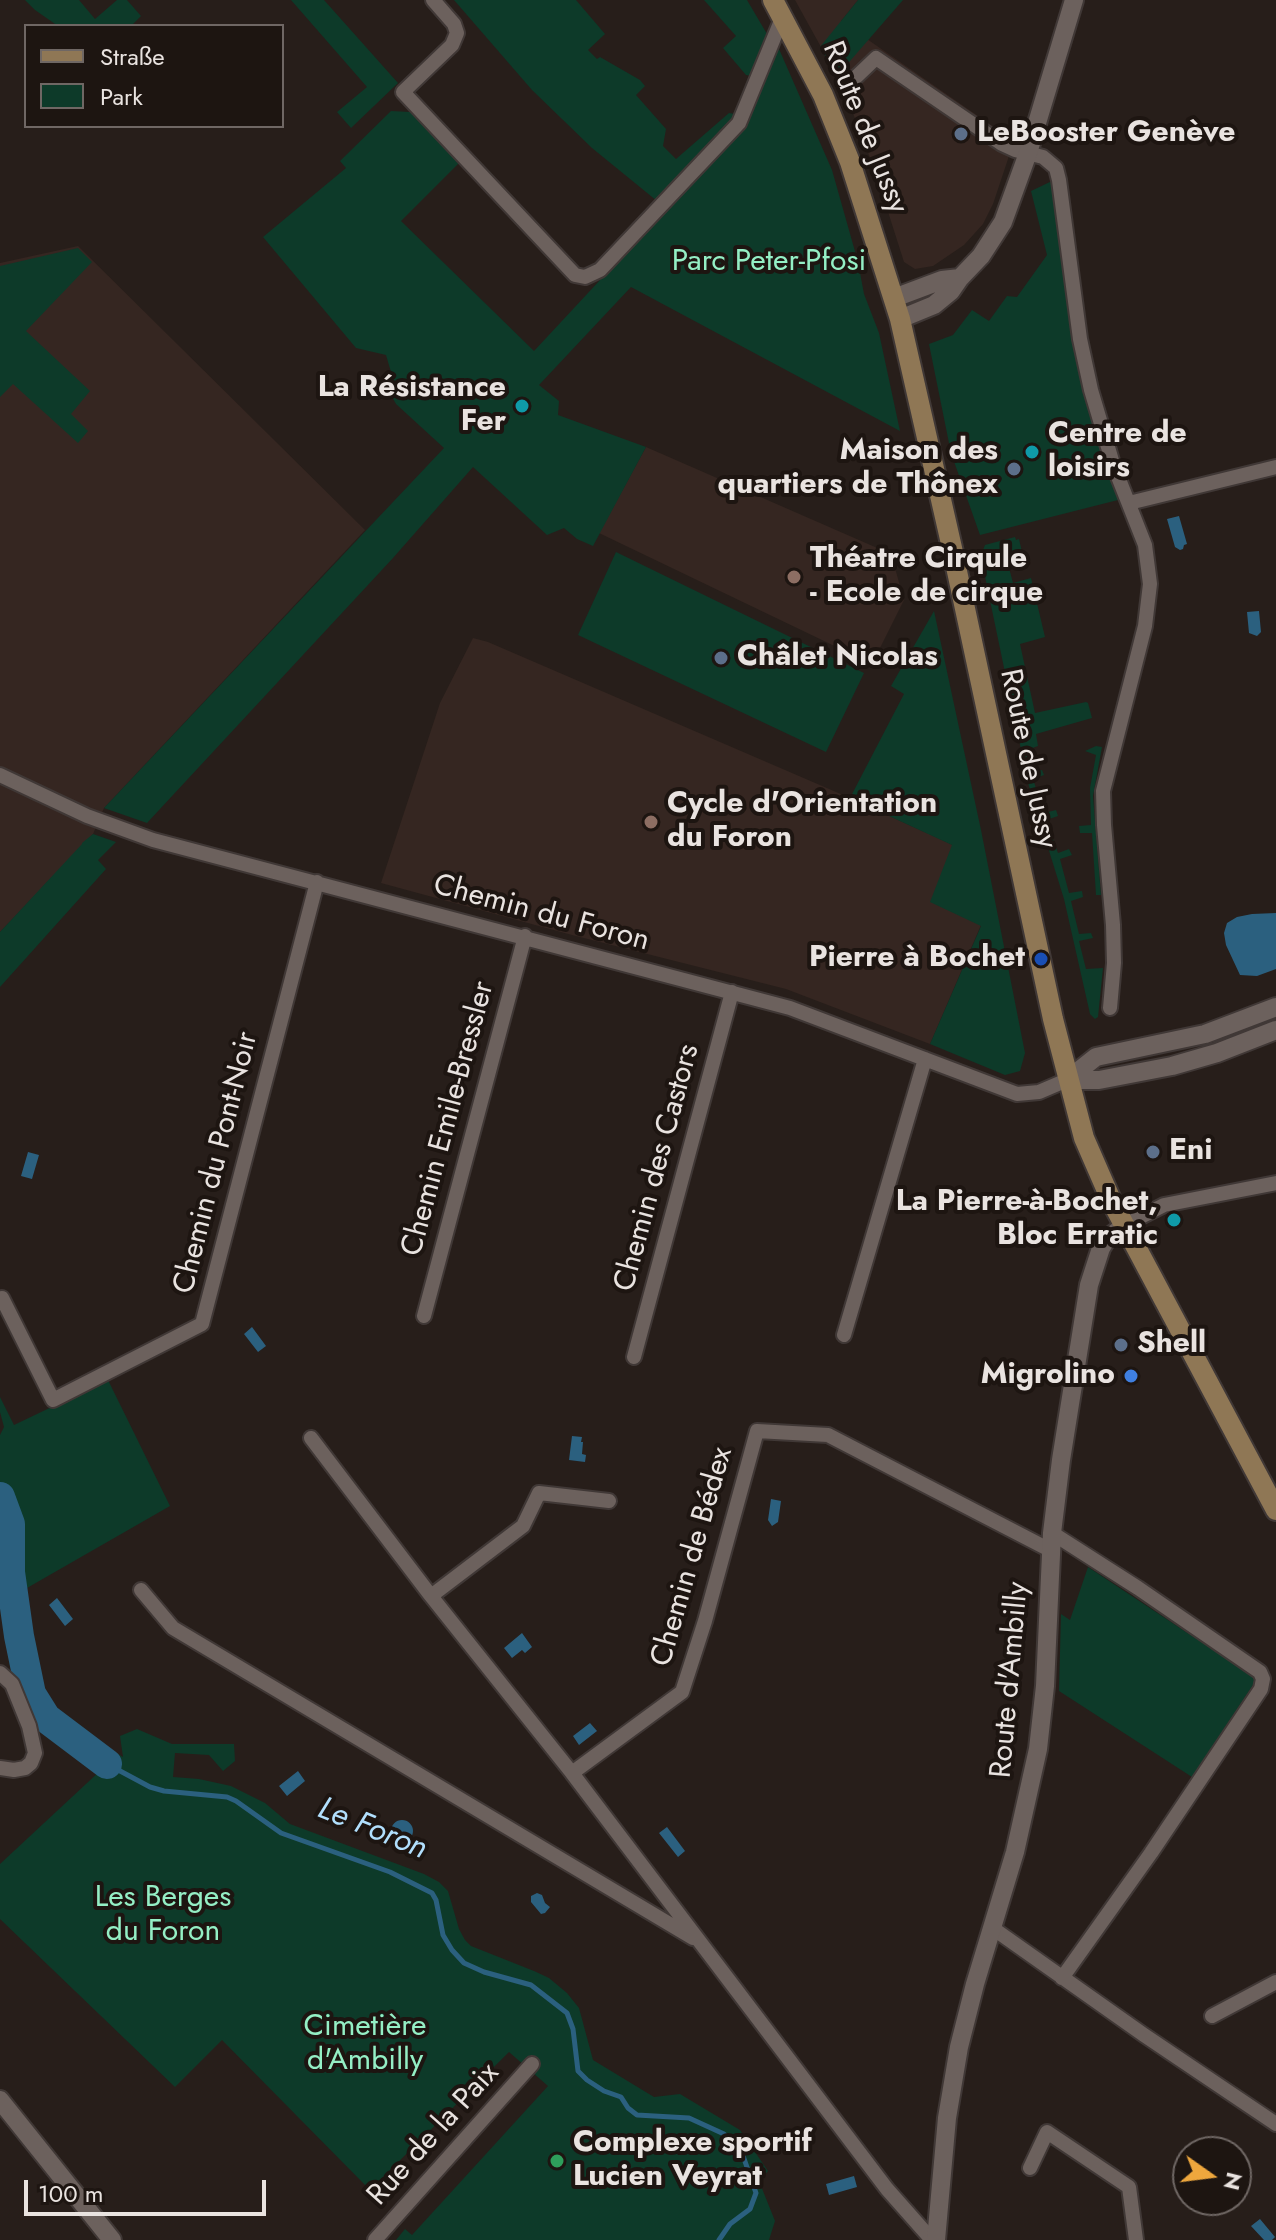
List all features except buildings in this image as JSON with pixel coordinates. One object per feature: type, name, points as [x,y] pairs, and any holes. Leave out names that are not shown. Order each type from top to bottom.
[{"type":"main road","name":"Route de Jussy","points":[[778,8],[823,95],[850,162],[900,319],[1067,1080],[1084,1138],[1111,1200],[1276,1510]]},
{"type":"street","points":[[433,0],[454,24],[457,33],[452,45],[403,92],[575,275],[585,277],[600,270],[739,123],[778,8]]},
{"type":"street","points":[[900,319],[934,305],[951,291],[981,256],[1003,222],[1028,153],[1074,0]]},
{"type":"street","points":[[855,78],[876,58],[1002,144],[1043,157],[1056,168],[1088,377],[1103,432],[1145,545],[1150,584],[1145,626],[1103,791],[1113,925],[1110,1008]]},
{"type":"street","points":[[894,298],[942,280],[960,278]]},
{"type":"street","points":[[1129,503],[1276,467]]},
{"type":"street","name":"Chemin du Foron","points":[[0,775],[114,827],[153,840],[790,1008],[1017,1094],[1039,1092],[1067,1080]]},
{"type":"street","name":"Chemin du Pont-Noir","points":[[2,1298],[53,1400],[202,1324],[317,882]]},
{"type":"street","name":"Chemin Emile-Bressler","points":[[424,1316],[525,936]]},
{"type":"street","name":"Chemin des Castors","points":[[634,1357],[732,992]]},
{"type":"street","points":[[1067,1080],[1096,1057],[1205,1034],[1276,1007]]},
{"type":"street","points":[[1067,1080],[1099,1080],[1172,1066],[1217,1053],[1276,1030]]},
{"type":"street","points":[[844,1335],[925,1059]]},
{"type":"street","points":[[1125,1225],[1164,1205],[1276,1183]]},
{"type":"street","name":"Route d'Ambilly","points":[[934,2240],[952,2086],[965,2022],[1015,1852],[1038,1749],[1045,1686],[1051,1542],[1089,1285],[1101,1248],[1125,1225]]},
{"type":"street","name":"Chemin de Bédex","points":[[572,1773],[682,1692],[705,1621],[757,1431],[828,1435],[1032,1543],[1051,1542]]},
{"type":"street","points":[[311,1438],[431,1596],[572,1773],[887,2189],[934,2240]]},
{"type":"street","points":[[431,1596],[523,1526],[539,1493],[609,1501]]},
{"type":"street","points":[[1051,1542],[1076,1547],[1270,1676],[1062,1978]]},
{"type":"street","points":[[141,1590],[173,1628],[700,1943]]},
{"type":"street","points":[[0,1673],[12,1684],[35,1749],[28,1766],[19,1770],[0,1768]]},
{"type":"street","points":[[991,1927],[1276,2124]]},
{"type":"street","points":[[1212,2016],[1276,1982]]},
{"type":"street","name":"Rue de la Paix","points":[[375,2240],[532,2064]]},
{"type":"street","points":[[0,2100],[112,2240]]},
{"type":"street","points":[[0,2119],[96,2240]]},
{"type":"street","points":[[1030,2168],[1047,2132],[1129,2187],[1136,2240]]},
{"type":"shaded area","points":[[795,0],[858,0],[841,21],[1014,141],[983,224],[964,245],[933,266],[915,269],[904,262],[857,123],[837,76]]},
{"type":"shaded area","points":[[78,246],[365,530],[104,808],[93,834],[0,932],[0,263]]},
{"type":"shaded area","name":"Théatre Cirqule - Ecole de cirque","points":[[646,447],[891,554],[904,600],[872,664],[599,533]]},
{"type":"shaded area","name":"Cycle d'Orientation du Foron","points":[[473,638],[953,845],[981,925],[930,1044],[786,989],[381,883],[440,703]]},
{"type":"green space","points":[[25,0],[79,0],[95,19],[117,0],[127,0],[141,16],[133,24],[55,24]]},
{"type":"green space","points":[[291,0],[324,0],[398,83],[351,128],[337,112],[367,87]]},
{"type":"green space","points":[[454,0],[576,0],[605,34],[588,50],[597,59],[600,57],[645,86],[636,95],[666,129],[663,146],[676,159],[729,113],[735,114],[657,201],[592,148],[532,90]]},
{"type":"green space","points":[[704,0],[747,0],[767,34],[752,76],[746,75],[723,48],[736,36]]},
{"type":"green space","points":[[858,0],[903,0],[837,76],[820,47]]},
{"type":"green space","name":"Parc Peter-Pfosi","points":[[779,49],[832,170],[864,294],[879,333],[900,431],[631,287],[539,385],[559,401],[558,415],[646,447],[593,546],[577,539],[564,528],[547,535],[473,467],[393,558],[147,823],[104,808],[444,448],[396,404],[384,382],[391,372],[386,355],[356,348],[263,237],[346,168],[340,161],[391,111],[410,112],[459,163],[401,221],[534,351],[735,135]]},
{"type":"green space","points":[[1052,181],[1068,301],[1095,424],[1118,500],[980,535],[951,453],[929,344],[953,335],[972,310],[989,321],[1007,296],[1017,297],[1047,255],[1031,191]]},
{"type":"green space","points":[[78,248],[92,262],[26,331],[90,391],[71,414],[88,431],[78,443],[13,384],[0,397],[0,266]]},
{"type":"green space","points":[[1015,537],[1019,539],[1022,552],[1014,553],[1016,562],[1008,564],[1013,583],[1031,578],[1045,637],[1020,644],[1035,713],[1086,702],[1092,718],[1036,734],[1038,746],[1027,750],[1031,772],[1042,770],[1044,775],[1033,779],[1044,813],[1056,810],[1058,816],[1046,820],[1058,853],[1069,849],[1072,855],[1060,859],[1069,893],[1082,891],[1083,897],[1071,901],[1079,934],[1091,933],[1093,938],[1079,941],[1086,969],[1103,968],[1098,1017],[1095,1019],[1090,1014],[1064,899],[1028,783],[982,562],[985,545]]},
{"type":"green space","points":[[616,552],[864,673],[826,752],[578,635]]},
{"type":"green space","points":[[934,611],[1025,1053],[1020,1071],[1005,1075],[930,1044],[981,926],[930,902],[952,845],[850,798],[904,694],[891,686]]},
{"type":"green space","points":[[1102,747],[1093,796],[1101,895],[1096,895],[1092,833],[1080,833],[1079,826],[1091,825],[1090,788],[1096,755],[1085,751]]},
{"type":"green space","points":[[93,834],[116,842],[98,860],[106,869],[0,987],[0,932]]},
{"type":"green space","points":[[108,1380],[170,1506],[27,1588],[20,1588],[17,1522],[0,1483],[0,1435],[4,1427],[0,1397],[14,1425]]},
{"type":"green space","points":[[0,1512],[4,1531],[3,1571],[25,1690],[34,1716],[26,1709],[19,1673],[12,1671],[0,1597]]},
{"type":"green space","points":[[1088,1567],[1257,1679],[1192,1777],[1059,1691],[1061,1614],[1070,1620]]},
{"type":"green space","points":[[137,1729],[172,1744],[234,1744],[235,1761],[223,1771],[209,1755],[175,1753],[173,1777],[231,1786],[265,1803],[290,1824],[439,1882],[448,1891],[459,1929],[471,1946],[549,1978],[567,1993],[579,2008],[593,2060],[654,2097],[680,2094],[740,2130],[768,2171],[759,2181],[775,2221],[769,2240],[396,2240],[405,2229],[412,2235],[548,2086],[509,2052],[370,2190],[222,2040],[175,2087],[0,1919],[0,1864],[105,1766],[110,1749],[123,1757],[120,1736]]},
{"type":"water","points":[[1179,516],[1187,544],[1180,550],[1175,547],[1167,519]]},
{"type":"water","points":[[1259,611],[1261,632],[1257,636],[1249,633],[1247,612]]},
{"type":"water","points":[[1276,913],[1276,969],[1257,976],[1240,975],[1226,945],[1224,933],[1227,923],[1237,917]]},
{"type":"water","points":[[28,1152],[39,1155],[32,1179],[21,1176]]},
{"type":"water","points":[[252,1327],[266,1346],[258,1352],[244,1334]]},
{"type":"water","points":[[572,1436],[582,1437],[585,1462],[569,1460]]},
{"type":"water","points":[[771,1499],[781,1501],[778,1522],[772,1526],[768,1520]]},
{"type":"water","points":[[57,1598],[73,1619],[65,1626],[49,1605]]},
{"type":"water","points":[[522,1633],[532,1647],[512,1658],[504,1648]]},
{"type":"water","points":[[590,1723],[597,1731],[579,1745],[573,1736]]},
{"type":"water","points":[[298,1771],[305,1781],[287,1796],[279,1786]]},
{"type":"water","points":[[402,1820],[410,1823],[413,1831],[410,1839],[402,1842],[394,1839],[391,1831],[394,1823]]},
{"type":"water","points":[[667,1827],[685,1851],[678,1857],[659,1833]]},
{"type":"water","points":[[537,1893],[550,1907],[545,1913],[541,1914],[531,1902],[531,1896]]},
{"type":"water","points":[[854,2176],[857,2187],[829,2195],[826,2184]]},
{"type":"water","points":[[1260,2219],[1275,2237],[1272,2240],[1264,2240],[1251,2226]]},
{"type":"waterway","name":"Le Foron","points":[[0,1497],[10,1524],[10,1572],[31,1694],[46,1718],[107,1764]]},
{"type":"waterway","name":"Le Foron","points":[[107,1764],[164,1791],[227,1797],[281,1833],[390,1872],[432,1893],[443,1935],[464,1963],[531,1985],[567,2013],[573,2029],[578,2071],[587,2080],[621,2097],[637,2115],[689,2118],[724,2134],[741,2150],[756,2193],[750,2209],[730,2224],[719,2240]]},
{"type":"place","name":"LeBooster Genève","points":[[961,134]]},
{"type":"place","name":"La Résistance Fer","points":[[522,406]]},
{"type":"place","name":"Centre de loisirs","points":[[1032,452]]},
{"type":"place","name":"Maison des quartiers de Thônex","points":[[1014,469]]},
{"type":"place","name":"Théatre Cirqule - Ecole de cirque","points":[[794,577]]},
{"type":"place","name":"Châlet Nicolas","points":[[721,658]]},
{"type":"place","name":"Cycle d'Orientation du Foron","points":[[651,822]]},
{"type":"place","name":"Pierre à Bochet","points":[[1041,959]]},
{"type":"place","name":"Eni","points":[[1153,1152]]},
{"type":"place","name":"La Pierre-à-Bochet, Bloc Erratic","points":[[1174,1220]]},
{"type":"place","name":"Shell","points":[[1121,1345]]},
{"type":"place","name":"Migrolino","points":[[1131,1376]]},
{"type":"place","name":"Complexe sportif Lucien Veyrat","points":[[557,2161]]},
{"type":"park label","name":"Les Berges du Foron","points":[[163,1916]]},
{"type":"park label","name":"Cimetière d'Ambilly","points":[[365,2045]]}]
